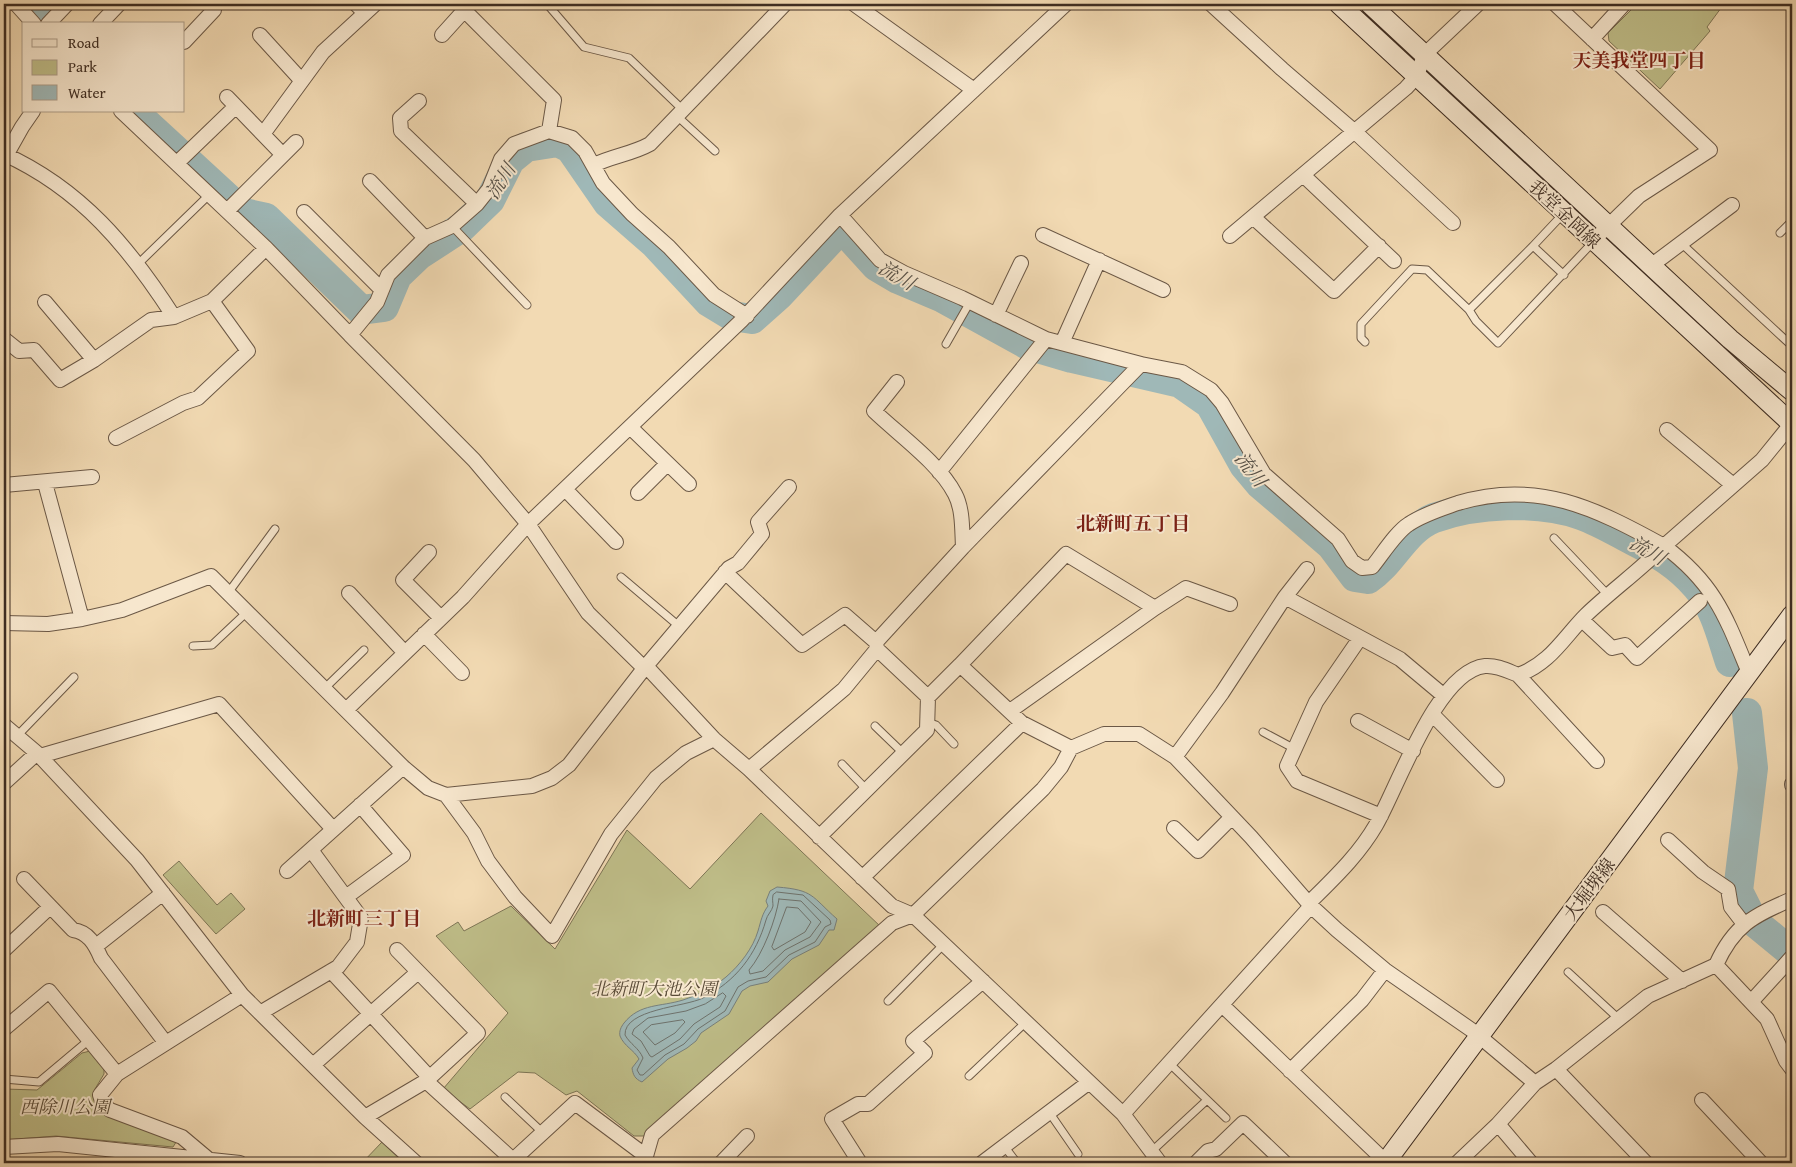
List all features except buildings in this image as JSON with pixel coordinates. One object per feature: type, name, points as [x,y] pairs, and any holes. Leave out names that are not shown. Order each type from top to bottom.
[{"type":"main road","name":"我堂金岡線","points":[[1339,4],[1792,423]]},
{"type":"main road","name":"我堂金岡線","points":[[1370,4],[1730,339],[1792,390]]},
{"type":"main road","name":"大堀堺線","points":[[1386,1163],[1792,615]]},
{"type":"street","points":[[16,4],[32,22]]},
{"type":"street","points":[[51,20],[67,4]]},
{"type":"street","points":[[102,22],[119,4]]},
{"type":"street","points":[[263,134],[323,52],[375,4]]},
{"type":"street","points":[[594,165],[608,158],[635,152],[650,144],[785,4]]},
{"type":"street","points":[[854,4],[974,90]]},
{"type":"street","points":[[346,710],[463,597],[528,524],[744,318],[840,215],[1066,4]]},
{"type":"street","points":[[1211,4],[1354,131],[1453,223]]},
{"type":"street","points":[[1555,4],[1710,150],[1639,196],[1594,241]]},
{"type":"street","points":[[1592,39],[1624,4]]},
{"type":"street","points":[[1230,236],[1417,76],[1424,55],[1473,5]]},
{"type":"street","points":[[185,41],[214,10]]},
{"type":"street","points":[[442,35],[470,10],[554,100],[549,131]]},
{"type":"street","points":[[260,35],[302,81]]},
{"type":"street","points":[[419,101],[400,118],[401,131],[476,204]]},
{"type":"street","points":[[181,159],[229,104],[263,134],[283,155]]},
{"type":"street","points":[[32,112],[5,156],[49,178],[88,208],[155,287],[174,317]]},
{"type":"street","points":[[122,112],[181,159],[210,194],[266,248],[474,460],[528,524],[588,613],[645,667],[714,739],[749,768],[862,878],[892,906],[913,915],[944,943],[1088,1083],[1123,1114],[1157,1160]]},
{"type":"street","points":[[350,334],[379,296],[388,275],[425,238],[452,226],[489,189],[501,159],[514,144],[549,131],[572,138],[585,151],[603,183],[669,247],[714,295],[744,318]]},
{"type":"street","points":[[228,210],[296,142]]},
{"type":"street","points":[[1303,174],[1394,261]]},
{"type":"street","points":[[370,181],[425,238]]},
{"type":"street","points":[[1652,265],[1732,205]]},
{"type":"street","points":[[304,212],[379,296]]},
{"type":"street","points":[[840,215],[880,260],[967,308],[996,315],[1041,346],[1062,344],[1139,366],[1182,372],[1211,390],[1222,403],[1264,474],[1338,539],[1352,561],[1362,568],[1372,567],[1407,524],[1432,511],[1471,499],[1504,494],[1534,494],[1569,502],[1608,517],[1659,551],[1681,559],[1711,590],[1724,612],[1749,674]]},
{"type":"street","points":[[1253,217],[1334,291],[1379,246]]},
{"type":"street","points":[[1043,235],[1163,290]]},
{"type":"street","points":[[4,339],[19,351],[34,350],[60,380],[94,360],[151,320],[174,317],[212,301],[266,248]]},
{"type":"street","points":[[1062,344],[1099,260]]},
{"type":"street","points":[[996,315],[1020,264]]},
{"type":"street","points":[[116,438],[183,402],[198,398],[248,350],[212,301]]},
{"type":"street","points":[[45,302],[94,360]]},
{"type":"street","points":[[939,472],[1041,346]]},
{"type":"street","points":[[749,768],[844,689],[877,646],[963,547],[1139,366]]},
{"type":"street","points":[[897,382],[874,411],[939,472],[956,495],[962,521],[963,547]]},
{"type":"street","points":[[1518,675],[1533,670],[1552,655],[1582,620],[1762,460],[1792,423]]},
{"type":"street","points":[[630,427],[688,484]]},
{"type":"street","points":[[1667,430],[1733,485]]},
{"type":"street","points":[[638,493],[667,464]]},
{"type":"street","points":[[4,486],[92,477]]},
{"type":"street","points":[[44,483],[82,620]]},
{"type":"street","points":[[4,623],[48,624],[82,620],[122,610],[211,576],[403,767],[428,788],[446,795],[532,786],[552,778],[569,765],[645,667],[725,572],[738,564],[762,534],[758,522],[789,488]]},
{"type":"street","points":[[565,489],[616,542]]},
{"type":"street","points":[[429,552],[403,580],[441,618]]},
{"type":"street","points":[[819,837],[927,730],[928,697],[1066,554],[1155,608]]},
{"type":"street","points":[[1175,757],[1222,693],[1285,597],[1307,569]]},
{"type":"street","points":[[725,572],[802,645],[845,615],[928,697]]},
{"type":"street","points":[[1010,711],[1186,588],[1230,604]]},
{"type":"street","points":[[349,594],[405,653]]},
{"type":"street","points":[[1285,597],[1400,659],[1443,695]]},
{"type":"street","points":[[1582,620],[1612,648],[1625,645],[1637,658],[1700,601]]},
{"type":"street","points":[[424,634],[462,673]]},
{"type":"street","points":[[1360,638],[1316,702],[1287,766],[1297,781],[1381,816]]},
{"type":"street","points":[[960,665],[1022,723],[1071,748]]},
{"type":"street","points":[[1123,1114],[1354,858],[1381,816],[1443,695],[1469,672],[1485,666],[1502,668],[1518,675],[1597,761]]},
{"type":"street","points":[[4,783],[38,754],[220,704],[333,829]]},
{"type":"street","points":[[1432,714],[1497,780]]},
{"type":"street","points":[[1358,722],[1413,751]]},
{"type":"street","points":[[862,878],[1022,723]]},
{"type":"street","points":[[4,724],[38,754],[137,860],[242,995],[366,1117],[416,1163]]},
{"type":"street","points":[[339,967],[370,1014],[428,1080],[513,1162],[569,1106],[577,1103],[643,1160],[652,1135],[892,924],[913,915],[1043,789],[1061,767],[1071,748],[1104,734],[1139,734],[1175,757],[1232,817],[1310,905],[1386,970],[1479,1036],[1535,1083]]},
{"type":"street","points":[[446,795],[474,833],[488,861],[515,897],[552,936],[611,834],[656,778],[686,753],[714,739]]},
{"type":"street","points":[[287,871],[403,767]]},
{"type":"street","points":[[346,897],[403,855],[360,805]]},
{"type":"street","points":[[1174,828],[1198,851],[1232,817]]},
{"type":"street","points":[[1668,840],[1703,872],[1728,889],[1731,906],[1744,924]]},
{"type":"street","points":[[260,1014],[339,967],[357,942],[362,918],[311,850]]},
{"type":"street","points":[[24,879],[73,930],[82,932],[96,946],[101,958],[165,1042]]},
{"type":"street","points":[[96,946],[163,893]]},
{"type":"street","points":[[1457,1163],[1498,1124],[1535,1083],[1556,1069],[1648,996],[1716,965],[1725,945],[1744,924],[1792,899]]},
{"type":"street","points":[[4,950],[50,907]]},
{"type":"street","points":[[1604,912],[1682,981]]},
{"type":"street","points":[[366,1117],[428,1080],[478,1033],[397,950]]},
{"type":"street","points":[[1751,1002],[1791,958]]},
{"type":"street","points":[[1716,965],[1767,1019],[1792,1069]]},
{"type":"street","points":[[1290,1071],[1362,1000],[1386,970]]},
{"type":"street","points":[[313,1065],[418,972]]},
{"type":"street","points":[[860,1163],[832,1119],[858,1104],[868,1104],[925,1053],[913,1041],[983,981]]},
{"type":"street","points":[[4,1029],[49,991],[117,1074]]},
{"type":"street","points":[[207,1158],[182,1137],[110,1110],[103,1104],[100,1095],[117,1074],[242,995]]},
{"type":"street","points":[[1222,1005],[1386,1163]]},
{"type":"street","points":[[1556,1069],[1646,1163]]},
{"type":"street","points":[[982,1163],[1088,1083]]},
{"type":"street","points":[[1702,1100],[1761,1163]]},
{"type":"street","points":[[1196,1163],[1208,1151],[1216,1149],[1243,1123],[1285,1163]]},
{"type":"street","points":[[1498,1124],[1531,1163]]},
{"type":"street","points":[[721,1163],[747,1136]]},
{"type":"street","points":[[4,1147],[58,1144],[207,1158],[240,1163]]},
{"type":"lane","points":[[351,4],[362,15]]},
{"type":"lane","points":[[547,4],[584,47],[628,58],[715,151]]},
{"type":"lane","points":[[137,265],[210,194]]},
{"type":"lane","points":[[1469,310],[1534,246],[1564,213]]},
{"type":"lane","points":[[1780,233],[1792,221]]},
{"type":"lane","points":[[452,226],[527,305]]},
{"type":"lane","points":[[1365,342],[1361,338],[1361,324],[1412,269],[1427,270],[1469,310],[1476,321],[1498,343],[1594,241]]},
{"type":"lane","points":[[1682,243],[1792,346]]},
{"type":"lane","points":[[1534,246],[1564,275]]},
{"type":"lane","points":[[946,344],[967,308]]},
{"type":"lane","points":[[228,593],[275,529]]},
{"type":"lane","points":[[1554,538],[1609,596]]},
{"type":"lane","points":[[622,577],[680,627]]},
{"type":"lane","points":[[194,646],[212,645],[247,612]]},
{"type":"lane","points":[[324,689],[364,650]]},
{"type":"lane","points":[[17,736],[74,676]]},
{"type":"lane","points":[[927,722],[936,725],[954,744]]},
{"type":"lane","points":[[876,726],[903,753]]},
{"type":"lane","points":[[1263,732],[1295,749]]},
{"type":"lane","points":[[842,764],[866,789]]},
{"type":"lane","points":[[888,1001],[944,943]]},
{"type":"lane","points":[[1568,972],[1619,1019]]},
{"type":"lane","points":[[969,1076],[1026,1022]]},
{"type":"lane","points":[[4,1080],[39,1082],[89,1040]]},
{"type":"lane","points":[[1169,1063],[1226,1118]]},
{"type":"lane","points":[[505,1097],[542,1132]]},
{"type":"lane","points":[[1157,1160],[1207,1100]]},
{"type":"lane","points":[[1049,1112],[1078,1154]]},
{"type":"lane","points":[[1004,1146],[1016,1163]]},
{"type":"green space","points":[[1637,4],[1724,4],[1707,27],[1710,31],[1660,89],[1609,41],[1608,33]]},
{"type":"green space","name":"北新町大池公園","points":[[761,813],[881,927],[644,1136],[634,1136],[577,1091],[566,1095],[535,1073],[518,1072],[470,1109],[443,1089],[508,1013],[436,936],[458,922],[464,931],[511,906],[555,949],[627,830],[690,889]]},
{"type":"green space","points":[[179,861],[217,905],[231,893],[245,909],[216,934],[163,875]]},
{"type":"green space","name":"西除川公園","points":[[90,1051],[104,1066],[104,1074],[95,1089],[95,1105],[105,1115],[178,1139],[173,1147],[56,1136],[4,1140],[4,1089],[37,1090],[82,1053]]},
{"type":"green space","points":[[382,1142],[404,1163],[362,1163]]},
{"type":"water","points":[[777,887],[798,890],[811,896],[837,919],[834,930],[829,930],[819,945],[792,959],[768,982],[750,986],[742,991],[729,1014],[701,1033],[696,1041],[668,1059],[642,1082],[638,1080],[632,1068],[639,1059],[620,1036],[620,1029],[624,1023],[637,1012],[689,998],[726,977],[741,962],[749,950],[768,906],[766,901],[770,891]]},
{"type":"waterway","name":"流川","points":[[27,4],[42,22]]},
{"type":"waterway","name":"流川","points":[[134,112],[244,213],[266,218],[361,310],[384,307],[397,276],[419,255],[462,227],[490,200],[510,160],[526,147],[558,142],[570,148],[608,203],[655,244],[709,302],[732,316],[752,319],[779,295],[835,235],[847,234],[876,266],[898,279],[943,298],[1028,345],[1072,358],[1180,383],[1210,404],[1244,465],[1260,484],[1331,545],[1355,577],[1368,579],[1385,564],[1415,530],[1434,518],[1469,509],[1507,505],[1527,505],[1564,510],[1587,517],[1606,526],[1658,554],[1682,572],[1703,594],[1713,612],[1730,662]]},
{"type":"waterway","name":"流川","points":[[1747,713],[1753,768],[1738,891],[1753,921],[1792,953]]},
{"type":"district","name":"天美我堂四丁目","points":[[1639,60]]},
{"type":"district","name":"北新町五丁目","points":[[1133,523]]},
{"type":"district","name":"北新町三丁目","points":[[364,918]]}]
